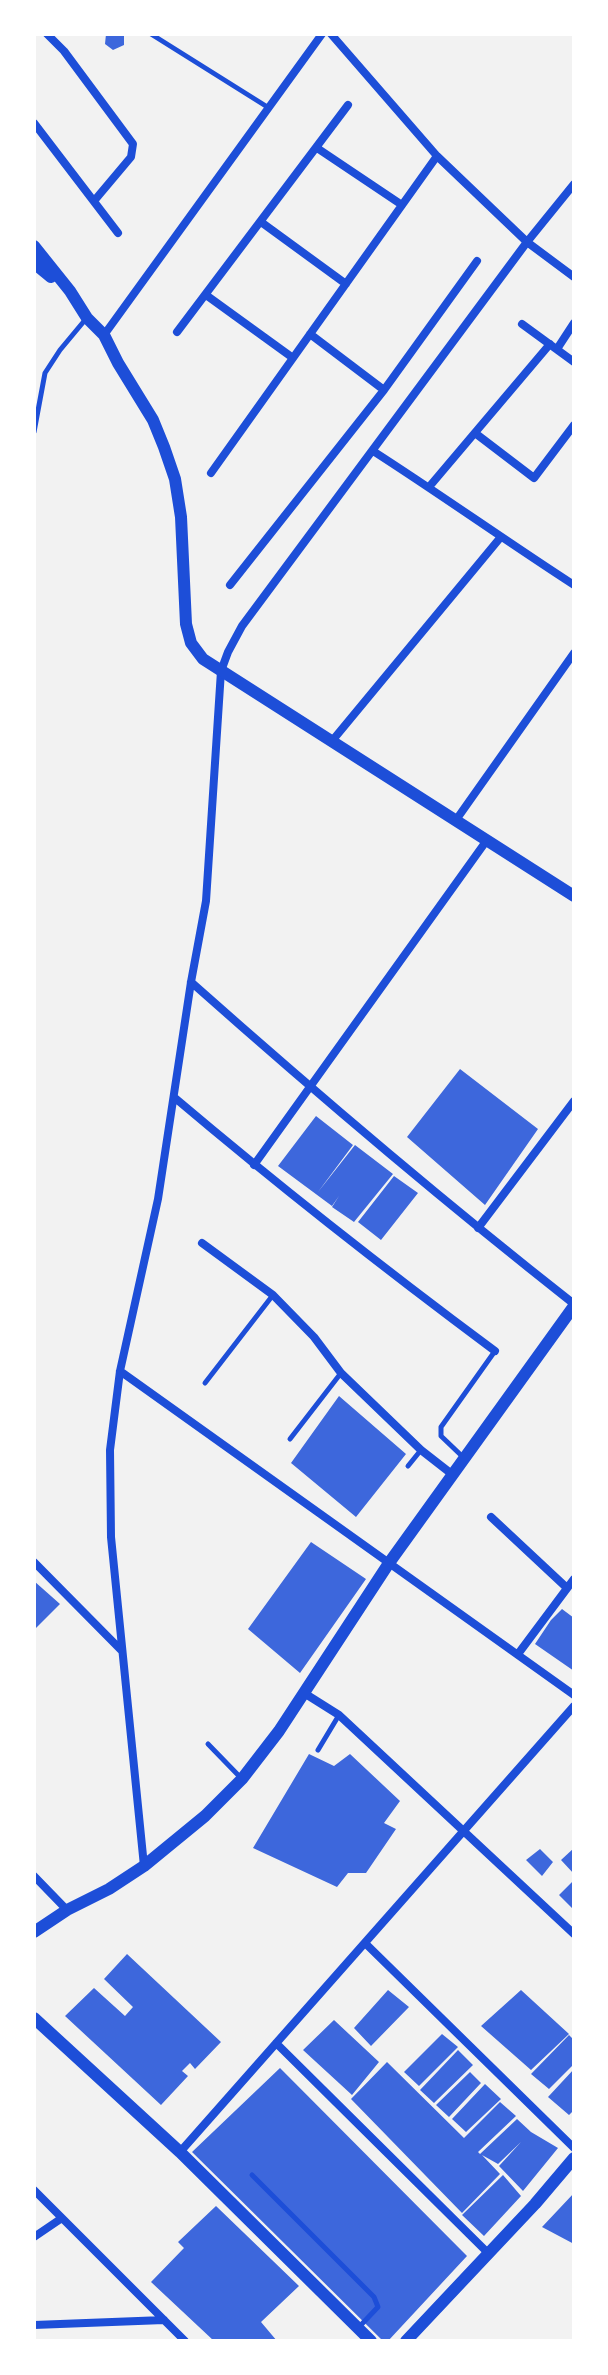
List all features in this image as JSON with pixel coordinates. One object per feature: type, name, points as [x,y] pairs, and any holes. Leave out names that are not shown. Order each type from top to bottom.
[{"type":"street","points":[[47,34],[64,51],[133,144],[131,157],[94,201]]},
{"type":"street","points":[[104,335],[322,34]]},
{"type":"street","points":[[331,34],[437,156],[527,242],[574,277]]},
{"type":"street","points":[[177,332],[348,105]]},
{"type":"street","points":[[34,123],[118,233]]},
{"type":"street","points":[[317,148],[402,205]]},
{"type":"street","points":[[211,473],[437,156]]},
{"type":"street","points":[[144,1866],[111,1537],[110,1450],[120,1371],[158,1199],[206,901],[221,671],[242,626],[527,242],[574,184]]},
{"type":"street","points":[[261,222],[346,284]]},
{"type":"street","points":[[34,246],[87,318],[104,335],[137,391],[164,447],[175,479],[181,517],[186,624],[191,643],[203,659],[574,896]]},
{"type":"street","points":[[230,585],[384,390],[477,261]]},
{"type":"street","points":[[34,263],[70,291]]},
{"type":"street","points":[[206,295],[293,358]]},
{"type":"street","points":[[429,487],[574,323]]},
{"type":"street","points":[[522,324],[574,362]]},
{"type":"street","points":[[310,334],[384,390]]},
{"type":"street","points":[[475,433],[534,478],[574,425]]},
{"type":"street","points":[[373,451],[574,585]]},
{"type":"street","points":[[332,741],[500,538]]},
{"type":"street","points":[[456,820],[574,653]]},
{"type":"street","points":[[254,1165],[487,840]]},
{"type":"street","points":[[34,1932],[144,1866],[205,1816],[242,1779],[279,1731],[389,1563],[574,1305],[309,1087],[191,982]]},
{"type":"street","points":[[175,1098],[254,1165],[495,1351]]},
{"type":"street","points":[[478,1228],[574,1101]]},
{"type":"street","points":[[202,1243],[273,1295],[314,1337],[341,1373],[421,1450],[453,1475]]},
{"type":"street","points":[[120,1371],[574,1695]]},
{"type":"street","points":[[491,1517],[567,1588]]},
{"type":"street","points":[[34,1562],[123,1652]]},
{"type":"street","points":[[518,1654],[574,1579]]},
{"type":"street","points":[[304,1693],[339,1715],[574,1934]]},
{"type":"street","points":[[180,2152],[574,1706]]},
{"type":"street","points":[[34,1876],[67,1910]]},
{"type":"street","points":[[365,1943],[574,2148]]},
{"type":"street","points":[[34,2018],[180,2152],[370,2341]]},
{"type":"street","points":[[276,2043],[488,2253]]},
{"type":"street","points":[[406,2341],[574,2158]]},
{"type":"street","points":[[34,2190],[185,2341]]},
{"type":"street","points":[[34,2237],[62,2218]]},
{"type":"street","points":[[34,2325],[164,2320]]},
{"type":"lane","points":[[151,34],[269,108]]},
{"type":"lane","points":[[34,432],[45,373],[87,318]]},
{"type":"lane","points":[[205,1383],[273,1295]]},
{"type":"lane","points":[[465,1458],[441,1436],[441,1427],[495,1351]]},
{"type":"lane","points":[[290,1439],[341,1373]]},
{"type":"lane","points":[[408,1466],[421,1450]]},
{"type":"lane","points":[[318,1750],[339,1715]]},
{"type":"lane","points":[[208,1744],[242,1779]]},
{"type":"lane","points":[[252,2175],[374,2297],[378,2307],[358,2328]]},
{"type":"building","points":[[106,34],[124,34],[124,45],[113,50],[105,44]]},
{"type":"building","points":[[460,1069],[538,1129],[485,1205],[407,1137]]},
{"type":"building","points":[[316,1116],[353,1145],[318,1192],[355,1145],[393,1174],[354,1222],[332,1207],[339,1196],[332,1206],[278,1166]]},
{"type":"building","points":[[394,1176],[418,1193],[381,1240],[358,1222]]},
{"type":"building","points":[[339,1396],[406,1454],[356,1517],[291,1463]]},
{"type":"building","points":[[311,1542],[366,1579],[300,1673],[248,1629]]},
{"type":"building","points":[[34,1581],[60,1604],[34,1630]]},
{"type":"building","points":[[562,1609],[574,1618],[574,1671],[535,1644]]},
{"type":"building","points":[[309,1754],[334,1766],[350,1754],[400,1801],[384,1823],[396,1829],[366,1873],[348,1873],[337,1887],[253,1848]]},
{"type":"building","points":[[574,1848],[574,1874],[561,1860]]},
{"type":"building","points":[[540,1849],[553,1862],[542,1876],[526,1860]]},
{"type":"building","points":[[574,1880],[574,1910],[559,1895]]},
{"type":"building","points":[[127,1954],[221,2042],[195,2069],[190,2063],[182,2071],[188,2076],[161,2105],[65,2016],[94,1988],[125,2016],[133,2007],[104,1979]]},
{"type":"building","points":[[388,1990],[409,2007],[371,2046],[354,2028]]},
{"type":"building","points":[[521,1990],[569,2034],[531,2070],[481,2026]]},
{"type":"building","points":[[334,2020],[379,2062],[352,2095],[303,2050]]},
{"type":"building","points":[[442,2034],[458,2047],[419,2086],[404,2072]]},
{"type":"building","points":[[569,2035],[574,2040],[574,2064],[549,2089],[531,2074]]},
{"type":"building","points":[[458,2050],[473,2065],[434,2103],[420,2090]]},
{"type":"building","points":[[387,2062],[464,2138],[500,2102],[516,2116],[478,2152],[480,2154],[517,2119],[531,2132],[558,2148],[523,2191],[499,2166],[521,2142],[498,2164],[482,2155],[500,2174],[462,2213],[351,2099]]},
{"type":"building","points":[[280,2068],[467,2256],[388,2341],[383,2341],[192,2152]]},
{"type":"building","points":[[574,2069],[574,2110],[569,2115],[548,2097]]},
{"type":"building","points":[[470,2072],[481,2083],[449,2117],[436,2105]]},
{"type":"building","points":[[485,2084],[501,2099],[466,2132],[452,2119]]},
{"type":"building","points":[[503,2175],[521,2196],[484,2236],[462,2215]]},
{"type":"building","points":[[574,2193],[574,2244],[542,2227]]},
{"type":"building","points":[[216,2206],[299,2286],[261,2322],[277,2341],[214,2341],[151,2282],[184,2248],[178,2242]]}]
